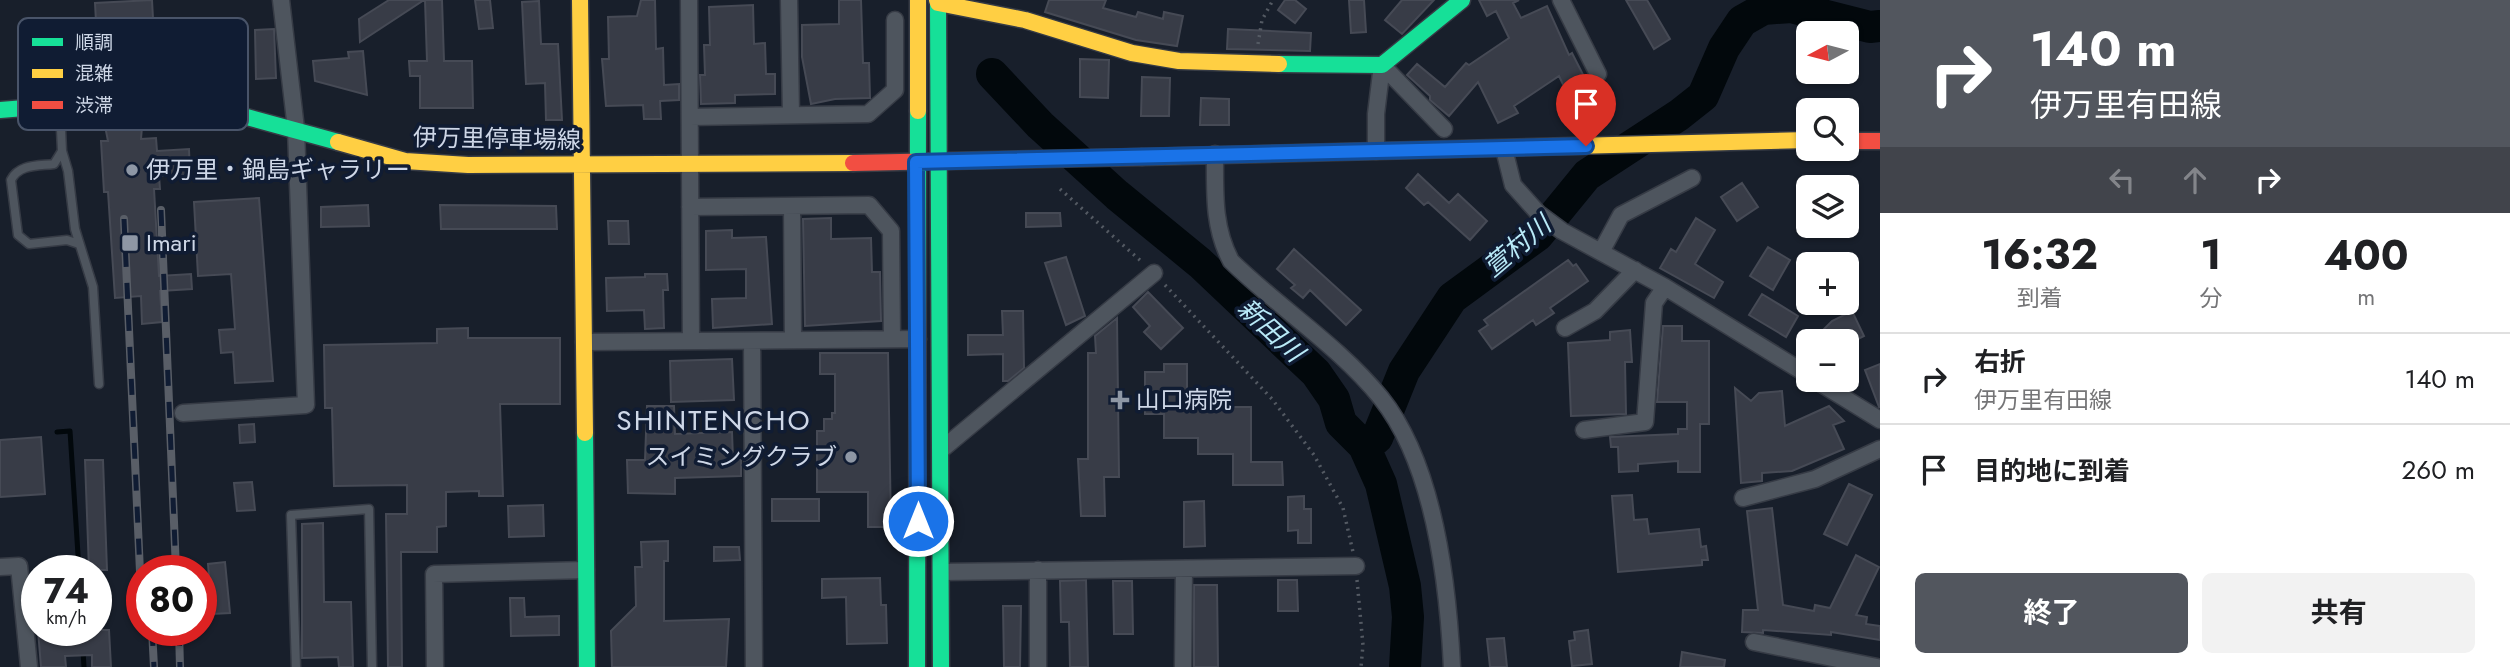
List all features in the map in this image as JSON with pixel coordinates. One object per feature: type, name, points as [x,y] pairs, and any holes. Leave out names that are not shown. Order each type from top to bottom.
[{"type":"main road","points":[[580,0],[587,667]]},
{"type":"main road","points":[[917,667],[918,0]]},
{"type":"main road","points":[[941,667],[938,1],[1025,20],[1132,53],[1179,61],[1382,65],[1462,0]]},
{"type":"main road","name":"伊万里停車場線","points":[[0,110],[18,108]]},
{"type":"main road","name":"伊万里停車場線","points":[[248,117],[405,161],[468,164],[939,162],[1796,139]]},
{"type":"main road","points":[[1859,141],[1880,141]]},
{"type":"street","points":[[183,413],[306,405],[296,129],[281,0]]},
{"type":"street","points":[[689,0],[691,341]]},
{"type":"street","points":[[789,0],[791,114]]},
{"type":"street","points":[[1561,0],[1598,74]]},
{"type":"street","points":[[690,117],[868,114],[895,90],[895,20]]},
{"type":"street","points":[[1382,65],[1444,130]]},
{"type":"street","points":[[1376,151],[1376,114],[1382,65]]},
{"type":"street","points":[[1504,149],[1513,185],[1539,214],[1562,231],[1665,287],[1796,368]]},
{"type":"street","points":[[1216,154],[1215,211],[1219,239],[1231,261],[1379,396],[1407,435],[1423,479],[1449,609],[1452,667]]},
{"type":"street","points":[[1601,252],[1621,215],[1692,178]]},
{"type":"street","points":[[690,208],[869,205],[891,231],[892,339]]},
{"type":"street","points":[[792,206],[793,340]]},
{"type":"street","points":[[1565,328],[1595,311],[1635,270]]},
{"type":"street","points":[[918,469],[1154,273]]},
{"type":"street","points":[[1584,430],[1646,422],[1654,303],[1665,287]]},
{"type":"street","points":[[584,342],[918,339]]},
{"type":"street","points":[[752,341],[754,667]]},
{"type":"street","points":[[1834,392],[1880,420]]},
{"type":"street","points":[[1743,498],[1815,479],[1880,449]]},
{"type":"street","points":[[0,567],[19,566],[29,667]]},
{"type":"street","points":[[941,572],[1356,566]]},
{"type":"street","points":[[1183,667],[1184,569]]},
{"type":"street","points":[[435,667],[434,574],[586,570]]},
{"type":"street","points":[[1038,570],[1038,667]]},
{"type":"street","points":[[1754,642],[1828,662],[1877,667]]},
{"type":"lane","points":[[61,130],[75,229],[93,286],[99,384]]},
{"type":"lane","points":[[54,164],[62,151]]},
{"type":"lane","points":[[68,171],[54,164],[21,168],[15,173],[11,180],[18,235],[29,244],[68,240],[79,244]]},
{"type":"lane","points":[[68,240],[75,229]]},
{"type":"lane","points":[[296,667],[290,515],[369,509],[372,667]]},
{"type":"path","points":[[1255,64],[1262,20],[1273,0]]},
{"type":"path","points":[[1060,189],[1154,273],[1272,399],[1314,455],[1343,508],[1356,566],[1363,645],[1362,667]]},
{"type":"building","points":[[152,0],[153,18],[96,18],[95,3]]},
{"type":"building","points":[[389,0],[424,0],[360,42],[359,19]]},
{"type":"building","points":[[425,0],[442,0],[444,61],[472,61],[473,108],[420,108],[420,76],[410,76],[409,61],[427,61]]},
{"type":"building","points":[[475,0],[490,0],[493,28],[479,29]]},
{"type":"building","points":[[641,0],[655,0],[656,49],[663,48],[664,85],[679,84],[679,100],[660,101],[661,119],[644,119],[643,105],[606,106],[602,59],[609,59],[608,17],[637,16]]},
{"type":"building","points":[[839,0],[861,0],[863,63],[869,63],[870,98],[835,99],[811,104],[802,57],[802,25],[839,24]]},
{"type":"building","points":[[1049,0],[1106,0],[1103,8],[1136,17],[1138,12],[1163,19],[1164,12],[1183,16],[1177,46],[1136,40],[1045,12]]},
{"type":"building","points":[[1285,0],[1295,0],[1306,9],[1295,23],[1278,10]]},
{"type":"building","points":[[1349,0],[1364,0],[1366,32],[1351,33]]},
{"type":"building","points":[[1402,0],[1434,0],[1402,34],[1385,20]]},
{"type":"building","points":[[1479,0],[1519,0],[1513,3],[1521,18],[1547,6],[1569,55],[1572,53],[1599,106],[1578,116],[1559,76],[1514,106],[1518,113],[1498,123],[1478,82],[1449,116],[1430,100],[1430,96],[1407,75],[1417,64],[1445,87],[1466,63],[1469,65],[1509,38],[1496,11],[1487,16]]},
{"type":"building","points":[[1626,0],[1647,0],[1670,39],[1654,49]]},
{"type":"building","points":[[539,1],[541,44],[558,44],[562,120],[546,120],[545,83],[526,84],[522,2]]},
{"type":"building","points":[[753,5],[754,44],[765,43],[766,74],[775,74],[775,94],[735,95],[735,103],[701,104],[700,75],[705,75],[704,45],[710,45],[709,7]]},
{"type":"building","points":[[274,29],[276,78],[256,79],[255,30]]},
{"type":"building","points":[[1228,29],[1311,33],[1310,51],[1227,49]]},
{"type":"building","points":[[363,51],[367,95],[315,81],[313,61],[349,58],[348,52]]},
{"type":"building","points":[[1080,59],[1109,60],[1108,98],[1080,97]]},
{"type":"building","points":[[1142,77],[1170,78],[1169,116],[1141,116]]},
{"type":"building","points":[[1201,98],[1229,99],[1229,125],[1200,125]]},
{"type":"building","points":[[106,130],[142,130],[141,139],[156,138],[157,151],[189,149],[190,175],[159,176],[160,189],[154,189],[159,276],[191,274],[192,289],[160,291],[162,322],[142,324],[141,296],[115,298],[108,192],[104,192],[101,141],[108,141]]},
{"type":"building","points":[[1418,174],[1449,203],[1458,194],[1487,221],[1470,240],[1428,202],[1424,205],[1406,188]]},
{"type":"building","points":[[1742,183],[1758,207],[1737,221],[1721,197]]},
{"type":"building","points":[[259,198],[273,381],[235,383],[233,352],[221,353],[219,330],[235,329],[231,274],[198,276],[194,202]]},
{"type":"building","points":[[368,205],[369,226],[321,227],[321,207]]},
{"type":"building","points":[[440,205],[556,206],[557,229],[441,229]]},
{"type":"building","points":[[1026,213],[1060,213],[1061,226],[1026,227]]},
{"type":"building","points":[[831,218],[831,239],[871,238],[872,272],[880,272],[881,321],[805,326],[803,219]]},
{"type":"building","points":[[1696,218],[1715,230],[1695,264],[1723,282],[1714,298],[1660,268],[1671,249],[1676,252]]},
{"type":"building","points":[[608,221],[628,221],[629,244],[609,244]]},
{"type":"building","points":[[732,230],[732,238],[766,237],[772,324],[713,328],[712,299],[746,298],[746,269],[706,270],[706,231]]},
{"type":"building","points":[[1768,247],[1790,260],[1773,290],[1750,276]]},
{"type":"building","points":[[1294,249],[1361,310],[1346,325],[1310,290],[1303,298],[1291,288],[1295,285],[1277,269]]},
{"type":"building","points":[[1066,257],[1085,316],[1066,325],[1045,263]]},
{"type":"building","points":[[1568,260],[1573,266],[1576,264],[1588,281],[1550,308],[1554,313],[1536,325],[1533,320],[1492,349],[1479,331],[1488,325],[1484,320]]},
{"type":"building","points":[[645,274],[667,274],[668,290],[663,290],[664,328],[645,329],[644,310],[607,311],[606,278],[645,277]]},
{"type":"building","points":[[1148,292],[1183,328],[1161,349],[1144,332],[1150,326],[1133,307]]},
{"type":"building","points":[[1762,294],[1798,316],[1786,337],[1749,315]]},
{"type":"building","points":[[1002,311],[1023,311],[1024,368],[1008,381],[1003,381],[1003,354],[968,355],[968,335],[1003,335]]},
{"type":"building","points":[[1844,315],[1854,315],[1864,336],[1859,338],[1859,329],[1824,329]]},
{"type":"building","points":[[1117,318],[1119,477],[1104,477],[1105,516],[1081,516],[1078,459],[1088,459],[1088,353],[1096,353],[1095,336]]},
{"type":"building","points":[[1663,326],[1682,326],[1682,341],[1709,341],[1709,424],[1700,424],[1700,472],[1678,472],[1678,461],[1638,464],[1638,471],[1619,472],[1618,447],[1611,447],[1610,437],[1678,434],[1678,429],[1687,429],[1687,402],[1657,402]]},
{"type":"building","points":[[468,328],[468,338],[560,338],[560,404],[500,404],[503,496],[479,496],[479,491],[446,492],[446,526],[437,527],[437,552],[401,552],[402,667],[388,667],[386,514],[407,514],[407,485],[334,486],[332,408],[325,408],[324,345],[437,343],[437,329]]},
{"type":"building","points":[[1630,330],[1632,362],[1625,362],[1626,414],[1571,416],[1568,343],[1610,340],[1610,332]]},
{"type":"building","points":[[820,353],[888,353],[891,527],[868,527],[868,492],[817,492],[817,431],[824,431],[824,419],[832,419],[832,413],[835,413],[835,374],[820,374]]},
{"type":"building","points":[[732,359],[734,400],[671,402],[670,361]]},
{"type":"building","points":[[1164,364],[1187,364],[1187,407],[1251,407],[1251,462],[1282,462],[1283,485],[1233,485],[1233,454],[1198,454],[1198,438],[1164,438],[1164,414],[1145,414],[1145,372],[1164,372]]},
{"type":"building","points":[[1880,364],[1880,407],[1879,407],[1865,370]]},
{"type":"building","points":[[1735,388],[1751,401],[1759,393],[1782,391],[1785,426],[1829,406],[1844,421],[1833,425],[1844,449],[1792,471],[1762,473],[1762,481],[1741,483]]},
{"type":"building","points":[[647,406],[674,406],[675,434],[732,432],[733,459],[741,459],[741,476],[675,478],[675,494],[628,493],[627,460],[645,460]]},
{"type":"building","points":[[254,424],[255,442],[240,443],[239,425]]},
{"type":"building","points":[[41,437],[45,494],[0,497],[0,440]]},
{"type":"building","points":[[85,460],[103,460],[106,555],[88,555]]},
{"type":"building","points":[[252,482],[255,510],[237,511],[234,483]]},
{"type":"building","points":[[1849,484],[1872,495],[1847,545],[1824,534]]},
{"type":"building","points":[[1632,495],[1634,520],[1647,519],[1649,534],[1699,529],[1701,547],[1706,546],[1708,560],[1702,560],[1702,565],[1618,572],[1612,496]]},
{"type":"building","points":[[1304,496],[1304,509],[1311,509],[1311,543],[1298,543],[1298,530],[1288,531],[1288,497]]},
{"type":"building","points":[[772,499],[819,499],[819,521],[772,521]]},
{"type":"building","points":[[1204,501],[1205,546],[1184,547],[1184,502]]},
{"type":"building","points":[[543,505],[544,536],[509,537],[508,506]]},
{"type":"building","points":[[1772,508],[1783,605],[1814,611],[1815,605],[1830,608],[1856,555],[1879,567],[1856,615],[1867,617],[1866,624],[1880,626],[1880,640],[1831,632],[1831,635],[1763,630],[1763,633],[1742,632],[1743,610],[1758,610],[1747,511]]},
{"type":"building","points":[[323,523],[324,602],[351,602],[353,667],[339,667],[338,657],[302,658],[302,524]]},
{"type":"building","points":[[668,541],[668,561],[664,561],[664,621],[729,619],[726,667],[612,667],[611,631],[636,606],[635,567],[642,567],[641,542]]},
{"type":"building","points":[[714,547],[739,547],[740,560],[714,561]]},
{"type":"building","points":[[225,562],[230,613],[217,614],[217,563]]},
{"type":"building","points":[[880,578],[881,605],[886,605],[887,643],[847,644],[846,597],[822,598],[822,579]]},
{"type":"building","points":[[1086,580],[1088,667],[1070,667],[1069,622],[1061,622],[1060,581]]},
{"type":"building","points":[[1278,580],[1297,580],[1298,611],[1278,611]]},
{"type":"building","points":[[1113,581],[1132,581],[1133,634],[1114,634]]},
{"type":"building","points":[[1194,585],[1217,585],[1218,667],[1194,667]]},
{"type":"building","points":[[510,598],[524,598],[525,617],[559,616],[559,635],[511,636]]},
{"type":"building","points":[[1003,606],[1021,606],[1020,667],[1004,667]]},
{"type":"building","points":[[1588,630],[1592,664],[1572,666],[1569,641],[1575,640],[1574,632]]},
{"type":"building","points":[[1504,638],[1507,667],[1490,667],[1487,639]]},
{"type":"building","points":[[39,646],[110,646],[111,667],[92,667],[92,655],[65,656],[66,667],[41,667]]},
{"type":"building","points":[[1682,652],[1725,660],[1724,667],[1680,667]]},
{"type":"waterway","name":"萱村川","points":[[1364,446],[1377,438],[1404,371],[1452,298],[1538,235],[1587,175],[1679,115],[1703,96],[1724,48],[1742,21],[1763,9],[1791,7],[1870,27],[1880,26]]},
{"type":"waterway","name":"新田川","points":[[992,74],[1040,125],[1117,195],[1200,263],[1316,373],[1334,399],[1341,423],[1364,446],[1381,484],[1405,586],[1408,617],[1405,667]]},
{"type":"waterway","points":[[57,432],[70,431],[78,555]]},
{"type":"waterway","points":[[83,651],[84,667]]},
{"type":"railway","points":[[161,210],[175,555]]},
{"type":"railway","points":[[124,219],[139,555]]},
{"type":"railway","points":[[153,646],[154,667]]},
{"type":"railway","points":[[179,646],[180,667]]},
{"type":"traffic: fast","points":[[1279,64],[1382,65],[1462,0]]},
{"type":"traffic: fast","points":[[938,4],[941,667]]},
{"type":"traffic: fast","points":[[0,110],[18,109]]},
{"type":"traffic: fast","points":[[917,667],[918,111]]},
{"type":"traffic: fast","points":[[248,117],[338,142]]},
{"type":"traffic: fast","points":[[585,433],[587,667]]},
{"type":"traffic: slow","points":[[580,0],[585,433]]},
{"type":"traffic: slow","points":[[918,0],[918,111]]},
{"type":"traffic: slow","points":[[937,0],[938,3],[1025,20],[1132,53],[1179,61],[1279,64]]},
{"type":"traffic: slow","points":[[1142,157],[1796,140]]},
{"type":"traffic: slow","points":[[338,142],[405,161],[468,165],[853,163]]},
{"type":"traffic: jam","points":[[1859,141],[1880,141]]},
{"type":"traffic: jam","points":[[853,163],[1142,157]]},
{"type":"place","name":"伊万里・鍋島ギャラリー","points":[[132,170]]},
{"type":"place","name":"Imari","points":[[130,243]]},
{"type":"place","name":"山口病院","points":[[1120,400]]},
{"type":"place","name":"スイミングクラブ","points":[[851,457]]},
{"type":"district","name":"SHINTENCHO","points":[[714,420]]},
{"type":"route","points":[[918,521],[916,162],[1586,146]]}]
